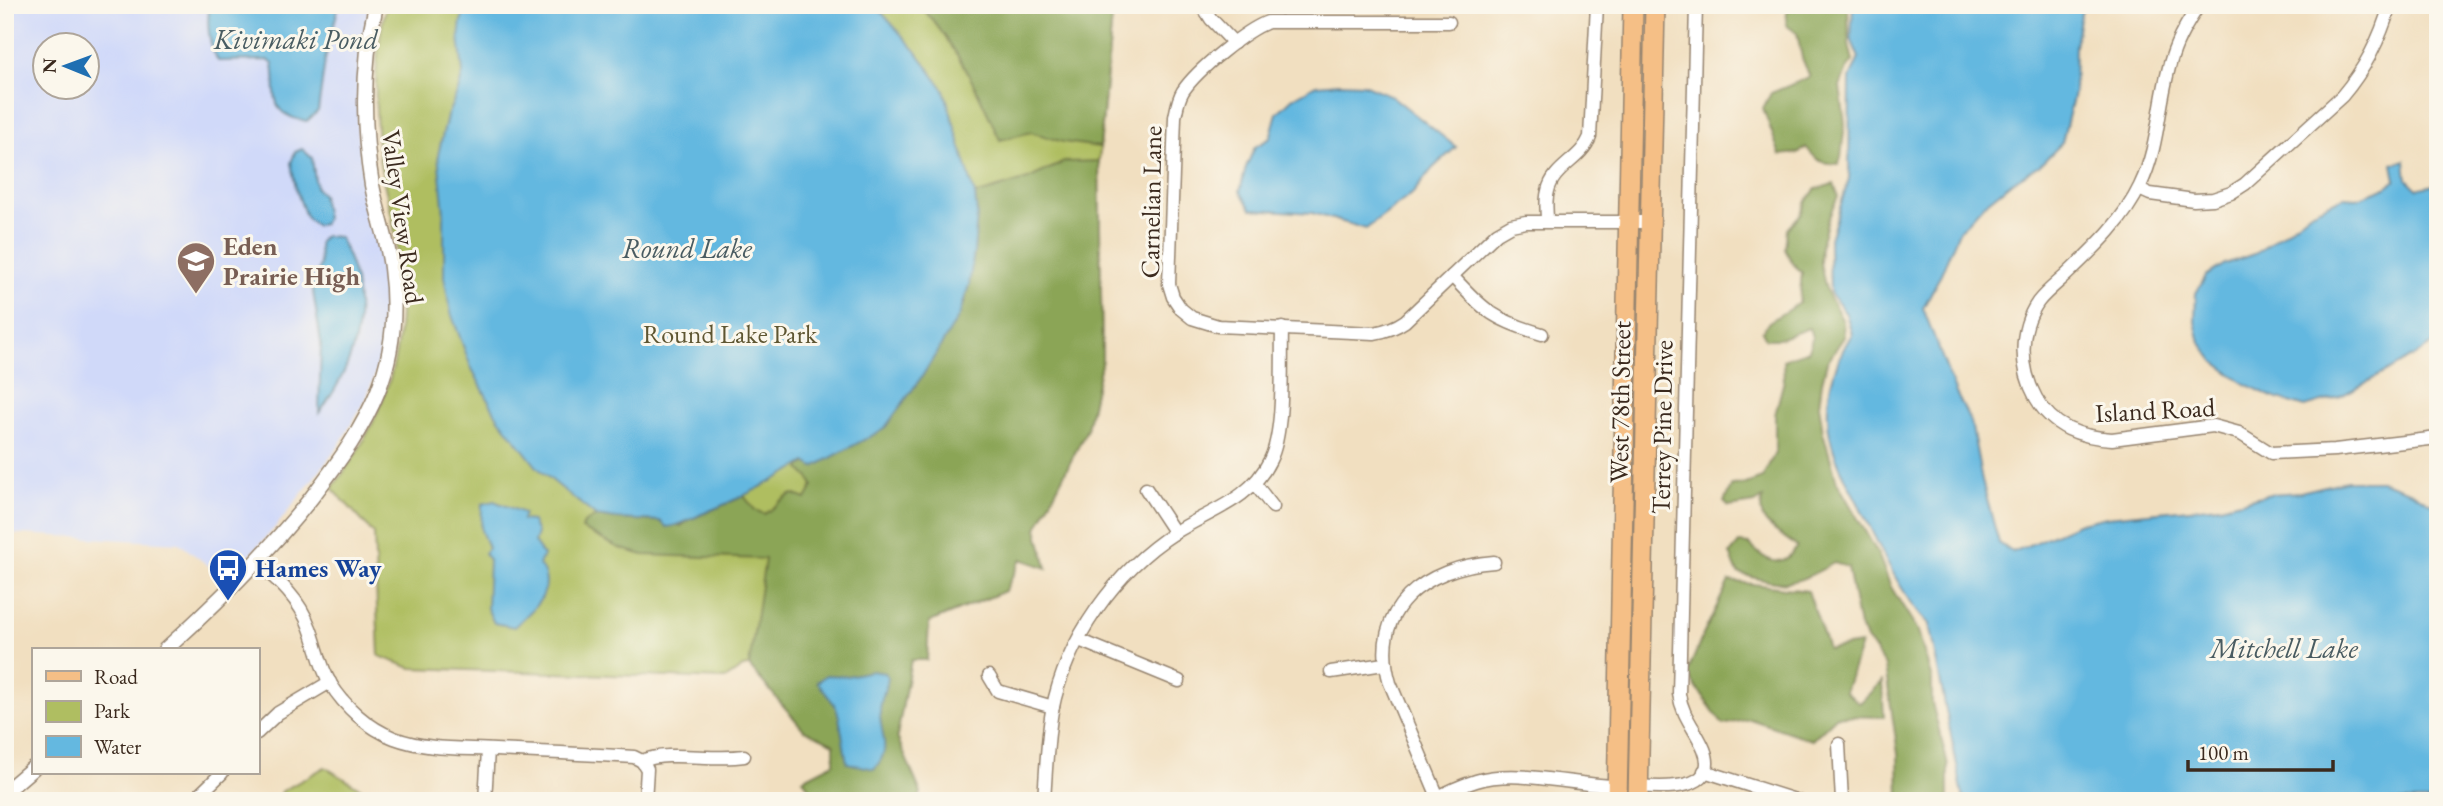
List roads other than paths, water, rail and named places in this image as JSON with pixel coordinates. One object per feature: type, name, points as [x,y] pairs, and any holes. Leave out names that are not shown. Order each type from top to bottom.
[{"type":"main road","name":"West 78th Street","points":[[1617,793],[1633,5]]},
{"type":"main road","name":"West 78th Street","points":[[1638,793],[1655,5]]},
{"type":"street","name":"Valley View Road","points":[[167,648],[216,604],[299,513],[355,439],[373,403],[386,364],[393,324],[393,281],[373,187],[364,104],[369,40],[376,5]]},
{"type":"street","points":[[1202,5],[1211,19],[1234,43]]},
{"type":"street","points":[[1547,220],[1547,197],[1551,182],[1562,168],[1582,151],[1590,137],[1597,5]]},
{"type":"street","name":"Terrey Pine Drive","points":[[1696,5],[1679,694],[1683,712],[1704,751],[1704,771]]},
{"type":"street","name":"Island Road","points":[[2199,5],[2171,59],[2152,155],[2139,189],[2120,219],[2038,302],[2029,320],[2024,335],[2025,372],[2031,389],[2051,419],[2081,435],[2112,439],[2213,426],[2239,433],[2271,453],[2334,450],[2438,438]]},
{"type":"street","points":[[2139,189],[2150,194],[2194,200],[2213,199],[2245,184],[2342,96],[2356,80],[2376,46],[2390,5]]},
{"type":"street","name":"Carnelian Lane","points":[[1449,22],[1282,21],[1255,26],[1191,81],[1177,104],[1169,284],[1181,309],[1192,318],[1218,326],[1385,331],[1396,328],[1405,321],[1496,233],[1511,225],[1547,220],[1650,222]]},
{"type":"street","points":[[1452,276],[1488,313],[1502,321],[1542,334]]},
{"type":"street","points":[[1044,801],[1053,707],[1079,640],[1102,602],[1141,558],[1175,533],[1236,500],[1255,484],[1272,457],[1277,436],[1282,328]]},
{"type":"street","points":[[1255,484],[1273,507]]},
{"type":"street","points":[[1146,489],[1175,533]]},
{"type":"street","points":[[1494,562],[1457,568],[1411,592],[1391,618],[1386,634],[1384,664],[1434,799],[1478,780],[1502,778],[1596,786],[1617,793]]},
{"type":"street","points":[[256,563],[282,585],[301,608],[330,682],[358,716],[392,737],[434,747],[634,757],[642,761],[647,769],[645,801]]},
{"type":"street","points":[[1079,640],[1179,681]]},
{"type":"street","points":[[1332,672],[1384,664]]},
{"type":"street","points":[[989,676],[998,691],[1053,707]]},
{"type":"street","points":[[259,731],[278,713],[330,682]]},
{"type":"street","points":[[1839,744],[1842,801]]},
{"type":"street","points":[[485,801],[488,750]]},
{"type":"street","points":[[642,761],[654,756],[725,759],[744,756]]},
{"type":"street","points":[[5,792],[32,769]]},
{"type":"street","points":[[1638,793],[1691,784],[1699,779],[1704,771],[1798,801]]},
{"type":"street","points":[[193,801],[221,774]]},
{"type":"water","name":"Kivimaki Pond","points":[[210,5],[339,5],[325,60],[318,111],[307,121],[285,114],[280,109],[276,102],[273,64],[268,60],[218,61],[209,34]]},
{"type":"water","name":"Round Lake","points":[[468,5],[875,5],[916,51],[944,90],[975,195],[977,214],[969,285],[959,316],[923,375],[884,429],[814,467],[806,462],[742,496],[681,524],[667,527],[660,521],[596,516],[537,467],[497,416],[471,367],[451,313],[444,277],[444,214],[438,155],[447,116],[463,73],[459,37],[461,21]]},
{"type":"water","name":"Mitchell Lake","points":[[1853,5],[2086,5],[2081,13],[2075,46],[2074,93],[2062,143],[2040,165],[2012,182],[1982,206],[1959,231],[1923,308],[1956,393],[1971,422],[1982,481],[1999,543],[2013,552],[2080,523],[2107,517],[2220,506],[2270,494],[2300,492],[2347,481],[2381,481],[2412,492],[2438,508],[2438,801],[1964,801],[1929,624],[1909,599],[1885,558],[1840,466],[1832,446],[1828,423],[1831,383],[1852,334],[1846,314],[1830,292],[1829,242],[1849,179],[1850,78],[1859,58],[1851,39]]},
{"type":"water","points":[[1363,84],[1392,96],[1456,147],[1433,168],[1413,193],[1366,229],[1312,213],[1251,209],[1240,191],[1246,167],[1255,147],[1270,138],[1277,113],[1293,98],[1316,85]]},
{"type":"water","points":[[302,149],[312,158],[316,188],[322,195],[326,219],[323,224],[316,226],[306,217],[296,189],[291,163],[295,152]]},
{"type":"water","points":[[2405,160],[2407,179],[2417,189],[2438,184],[2438,341],[2339,397],[2305,407],[2272,397],[2244,383],[2215,362],[2200,342],[2195,322],[2196,293],[2206,276],[2225,264],[2257,253],[2312,211],[2344,197],[2357,198],[2382,189],[2396,180],[2393,164]]},
{"type":"water","points":[[324,236],[339,237],[356,284],[358,306],[352,350],[333,392],[319,413],[321,342],[312,285],[320,265],[319,242]]},
{"type":"water","points":[[494,501],[524,513],[522,520],[532,521],[537,533],[534,542],[543,555],[539,565],[544,574],[545,591],[535,607],[514,627],[494,623],[487,608],[489,560],[484,553],[488,548],[481,530],[482,504]]},
{"type":"water","points":[[871,671],[885,673],[888,679],[880,708],[884,749],[880,762],[874,769],[847,763],[835,705],[817,682],[826,675],[847,676]]},
{"type":"railway","points":[[5,797],[7,801]]},
{"type":"place","name":"Eden Prairie High","points":[[196,295]]},
{"type":"place","name":"Hames Way","points":[[228,602]]},
{"type":"park label","name":"Round Lake Park","points":[[730,334]]}]
